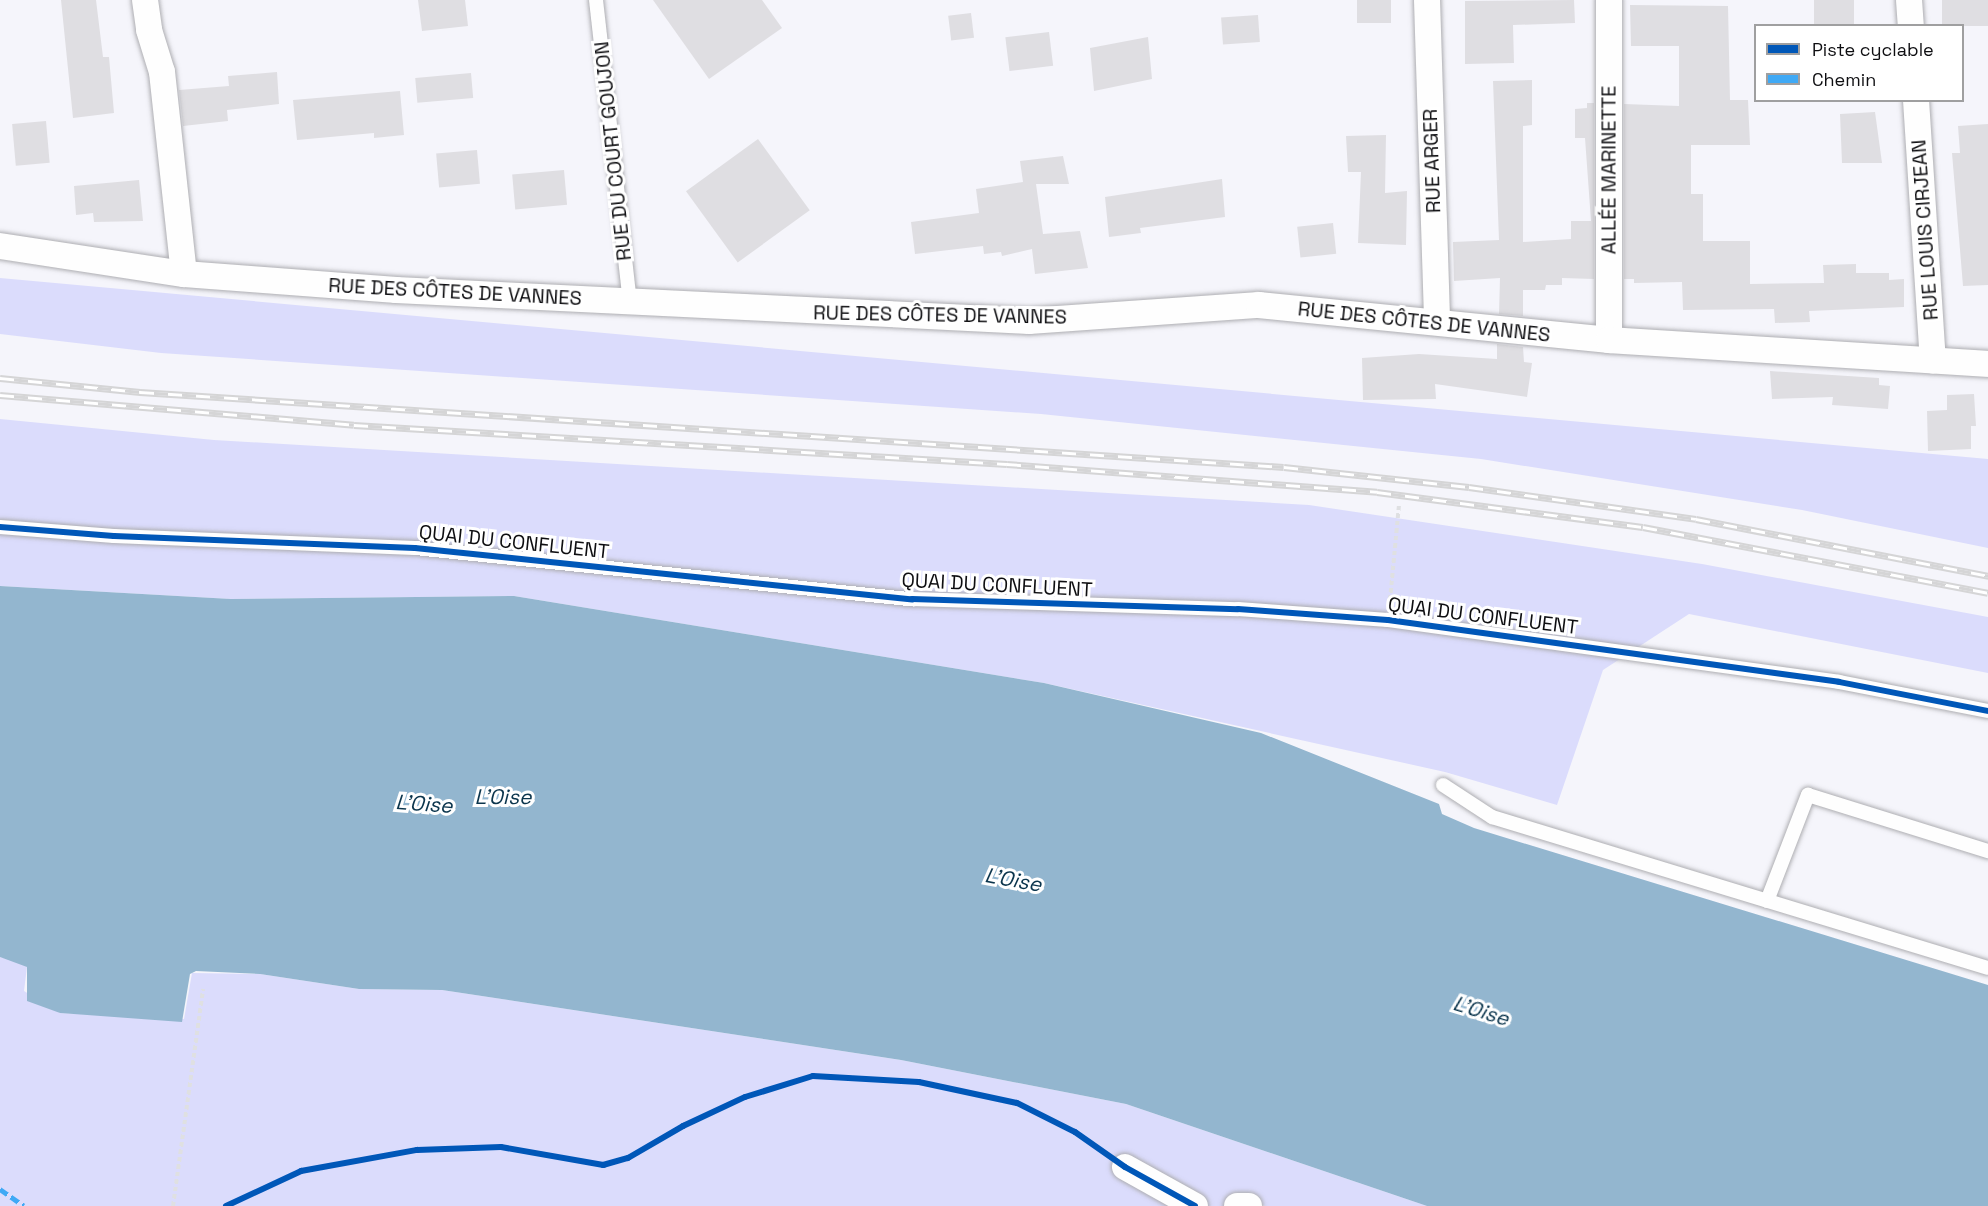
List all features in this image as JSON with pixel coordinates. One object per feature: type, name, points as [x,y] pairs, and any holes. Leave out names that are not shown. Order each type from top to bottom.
[{"type":"street","points":[[145,0],[148,30],[162,72],[184,274]]},
{"type":"street","name":"RUE ARGER","points":[[1427,0],[1437,322]]},
{"type":"street","name":"ALLÉE MARINETTE","points":[[1609,0],[1609,340]]},
{"type":"street","points":[[1909,0],[1911,24]]},
{"type":"street","name":"RUE LOUIS CIRJEAN","points":[[1916,102],[1933,360]]},
{"type":"street","name":"RUE DES CÔTES DE VANNES","points":[[0,246],[184,274],[630,302],[1029,321],[1259,305],[1609,340],[1988,364]]},
{"type":"street","points":[[1125,1167],[1195,1206]]},
{"type":"street","points":[[1237,1206],[1249,1206]]},
{"type":"lane","name":"RUE DU COURT GOUJON","points":[[596,0],[630,302]]},
{"type":"lane","name":"QUAI DU CONFLUENT","points":[[0,526],[114,536],[415,548],[912,599],[1238,609],[1388,621],[1839,682],[1988,711]]},
{"type":"lane","points":[[1443,784],[1492,817],[1988,968]]},
{"type":"lane","points":[[1767,901],[1808,795],[1988,851]]},
{"type":"path","points":[[1388,621],[1399,505]]},
{"type":"path","points":[[173,1206],[204,989]]},
{"type":"shaded area","points":[[0,278],[1988,459],[1988,548],[1802,510],[1481,459],[1041,414],[161,353],[0,334]]},
{"type":"shaded area","points":[[0,419],[214,440],[1309,505],[1702,564],[1988,617],[1988,673],[1689,614],[1603,670],[1557,805],[1445,772],[1044,683],[514,596],[231,599],[0,586]]},
{"type":"shaded area","points":[[0,957],[24,963],[27,967],[24,991],[60,1013],[184,1019],[192,973],[260,974],[359,989],[442,990],[901,1060],[1126,1104],[1427,1206],[1265,1206],[1245,1196],[1230,1206],[0,1206]]},
{"type":"water","name":"L’Oise","points":[[0,586],[231,599],[514,596],[1044,683],[1261,733],[1439,804],[1442,814],[1474,828],[1988,985],[1988,1206],[1427,1206],[1126,1104],[901,1060],[442,990],[359,989],[260,974],[196,971],[190,974],[182,1022],[60,1013],[27,1001],[27,967],[0,957]]},
{"type":"building","points":[[61,0],[96,0],[103,57],[109,57],[114,113],[73,118]]},
{"type":"building","points":[[418,0],[465,0],[468,26],[422,31]]},
{"type":"building","points":[[653,0],[762,0],[782,28],[709,79]]},
{"type":"building","points":[[1357,0],[1391,0],[1391,23],[1357,23]]},
{"type":"building","points":[[1574,0],[1575,23],[1513,25],[1514,63],[1465,64],[1465,1]]},
{"type":"building","points":[[1814,0],[1854,0],[1854,24],[1814,24]]},
{"type":"building","points":[[1942,0],[1988,0],[1988,26],[1942,24]]},
{"type":"building","points":[[1630,5],[1728,6],[1730,100],[1748,100],[1750,145],[1691,145],[1691,194],[1703,194],[1703,241],[1750,241],[1750,284],[1824,283],[1823,265],[1856,264],[1856,273],[1889,273],[1889,280],[1904,279],[1904,307],[1809,311],[1810,322],[1775,323],[1774,309],[1683,310],[1682,282],[1634,283],[1634,279],[1624,279],[1624,104],[1679,106],[1679,46],[1631,46]]},
{"type":"building","points":[[971,13],[974,38],[951,41],[948,16]]},
{"type":"building","points":[[1258,15],[1260,42],[1223,45],[1221,18]]},
{"type":"building","points":[[1049,32],[1053,66],[1009,71],[1005,37]]},
{"type":"building","points":[[1148,37],[1152,79],[1094,91],[1090,48]]},
{"type":"building","points":[[277,72],[279,104],[227,110],[228,121],[183,126],[179,90],[229,86],[228,76]]},
{"type":"building","points":[[471,73],[473,98],[417,103],[415,78]]},
{"type":"building","points":[[1532,80],[1532,125],[1523,126],[1523,242],[1571,239],[1571,221],[1591,221],[1585,138],[1575,138],[1575,109],[1587,108],[1587,103],[1594,103],[1594,279],[1562,278],[1562,285],[1546,285],[1545,290],[1523,290],[1523,316],[1499,314],[1500,278],[1454,281],[1453,242],[1499,240],[1493,81]]},
{"type":"building","points":[[400,91],[404,135],[374,138],[374,133],[297,140],[293,100]]},
{"type":"building","points":[[1875,112],[1882,163],[1842,163],[1840,114]]},
{"type":"building","points":[[46,121],[50,163],[16,166],[12,124]]},
{"type":"building","points":[[1988,124],[1988,285],[1963,286],[1952,153],[1960,153],[1958,126]]},
{"type":"building","points":[[1386,135],[1385,193],[1407,191],[1406,245],[1358,243],[1361,172],[1348,172],[1346,136]]},
{"type":"building","points":[[758,139],[810,210],[738,263],[686,191]]},
{"type":"building","points":[[477,150],[480,184],[439,187],[436,154]]},
{"type":"building","points":[[1063,156],[1069,184],[1036,184],[1043,234],[1080,231],[1088,268],[1035,274],[1032,249],[1002,256],[1001,252],[984,254],[983,246],[915,254],[911,222],[979,213],[976,189],[1023,182],[1020,161]]},
{"type":"building","points":[[564,170],[567,205],[515,209],[512,175]]},
{"type":"building","points":[[1222,179],[1225,217],[1140,228],[1141,233],[1109,237],[1105,197]]},
{"type":"building","points":[[139,180],[143,221],[94,222],[93,213],[76,215],[74,186]]},
{"type":"building","points":[[1333,223],[1336,254],[1300,258],[1297,227]]},
{"type":"building","points":[[1497,344],[1523,347],[1524,362],[1532,363],[1527,397],[1435,384],[1436,399],[1363,400],[1362,358],[1419,354],[1497,359]]},
{"type":"building","points":[[1770,371],[1879,378],[1879,385],[1890,386],[1888,409],[1832,405],[1833,397],[1772,399]]},
{"type":"building","points":[[1974,394],[1976,426],[1971,426],[1971,449],[1928,451],[1927,411],[1947,410],[1947,395]]},
{"type":"railway","points":[[0,378],[140,392],[1284,467],[1469,487],[1696,519],[1988,576]]},
{"type":"railway","points":[[0,395],[354,425],[1007,464],[1377,492],[1643,527],[1988,593]]},
{"type":"marked path","points":[[0,1189],[24,1206]]},
{"type":"cycle path","points":[[0,527],[114,536],[415,548],[912,599],[1238,609],[1388,620],[1839,682],[1988,711]]},
{"type":"cycle path","points":[[226,1206],[301,1171],[417,1150],[501,1147],[603,1165],[628,1158],[683,1126],[745,1097],[813,1076],[919,1082],[1017,1103],[1075,1132],[1125,1167],[1195,1206]]},
{"type":"water label","name":"L'Oise","points":[[424,804]]},
{"type":"water label","name":"L'Oise","points":[[1013,880]]},
{"type":"water label","name":"L'Oise","points":[[1481,1011]]}]
